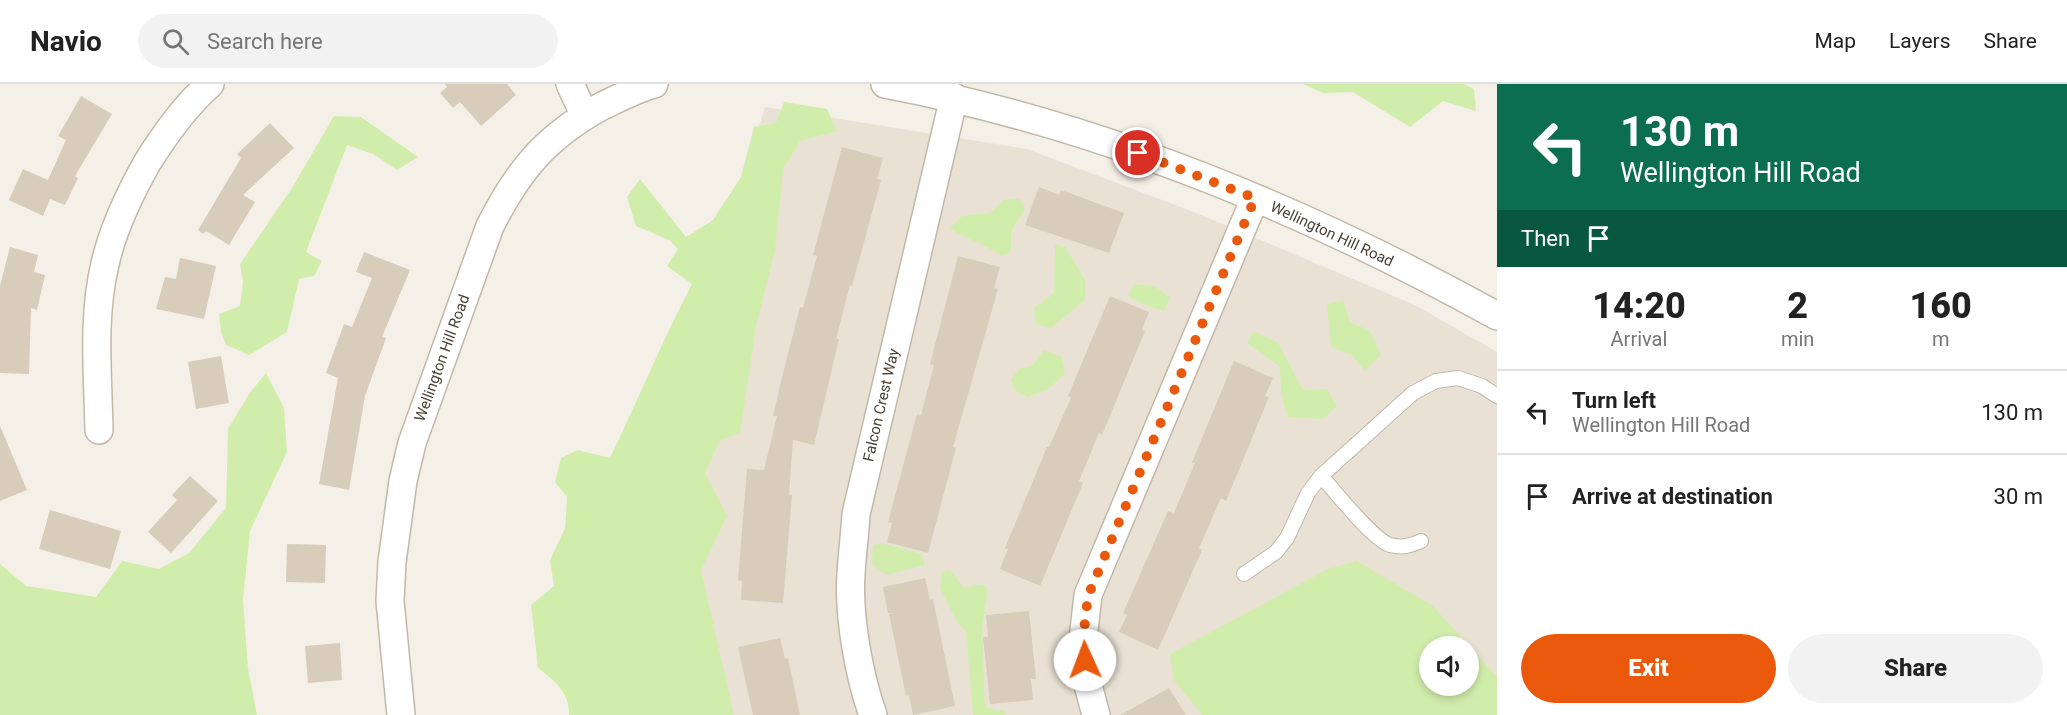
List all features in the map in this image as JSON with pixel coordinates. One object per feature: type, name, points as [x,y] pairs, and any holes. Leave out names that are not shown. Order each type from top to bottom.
[{"type":"street","points":[[99,430],[97,347],[99,303],[105,265],[114,232],[129,193],[156,149],[176,120],[210,84]]},
{"type":"street","points":[[570,84],[585,116]]},
{"type":"street","name":"Wellington Hill Road","points":[[401,715],[390,601],[396,520],[412,443],[489,226],[506,194],[530,161],[557,134],[618,98],[654,84]]},
{"type":"street","name":"Wellington Hill Road","points":[[885,84],[954,97],[1117,145],[1255,198],[1334,232],[1497,316]]},
{"type":"street","name":"Falcon Crest Way","points":[[873,715],[855,638],[850,576],[856,514],[954,97]]},
{"type":"street","points":[[1096,715],[1087,681],[1083,639],[1088,596],[1255,198]]},
{"type":"lane","points":[[1244,574],[1276,552],[1287,538],[1308,493],[1321,476],[1413,393],[1436,381],[1458,378],[1482,386],[1497,396]]},
{"type":"lane","points":[[1321,476],[1370,530],[1388,544],[1406,547],[1421,540]]},
{"type":"shaded area","points":[[765,107],[1027,149],[1194,212],[1415,305],[1497,352],[1497,715],[607,715],[589,686]]},
{"type":"green space","points":[[1303,84],[1464,84],[1474,89],[1476,111],[1443,101],[1410,127],[1353,92],[1323,93]]},
{"type":"green space","points":[[784,102],[827,109],[837,131],[800,141],[783,169],[775,251],[756,326],[740,433],[720,440],[705,473],[727,516],[701,570],[734,715],[569,715],[569,707],[564,694],[556,683],[538,668],[531,605],[554,586],[550,560],[565,528],[567,497],[555,482],[561,458],[578,450],[610,458],[692,284],[667,266],[678,249],[669,240],[636,226],[627,197],[640,179],[686,237],[713,220],[741,177],[754,127],[776,123]]},
{"type":"green space","points":[[334,116],[361,117],[418,157],[397,170],[373,154],[347,145],[306,252],[322,261],[314,276],[299,279],[287,332],[249,355],[226,345],[221,332],[219,314],[240,306],[243,282],[240,264],[292,188]]},
{"type":"green space","points":[[1020,199],[1025,209],[1011,231],[1011,252],[1002,256],[950,228],[962,216],[990,213],[1003,200]]},
{"type":"green space","points":[[1055,244],[1065,247],[1085,280],[1085,300],[1051,328],[1036,324],[1034,308],[1054,293]]},
{"type":"green space","points":[[1134,284],[1154,286],[1170,297],[1164,311],[1147,306],[1128,296]]},
{"type":"green space","points":[[1343,300],[1350,322],[1370,331],[1381,355],[1365,371],[1352,355],[1331,347],[1327,305]]},
{"type":"green space","points":[[1254,331],[1278,343],[1303,390],[1327,389],[1337,406],[1323,419],[1287,417],[1281,391],[1280,367],[1247,343]]},
{"type":"green space","points":[[1044,350],[1062,357],[1065,374],[1048,389],[1028,397],[1015,391],[1011,379],[1021,368],[1033,365]]},
{"type":"green space","points":[[266,373],[284,408],[287,452],[250,531],[243,600],[248,669],[257,715],[0,715],[0,564],[26,586],[96,597],[122,561],[159,569],[189,553],[226,508],[228,429],[249,394]]},
{"type":"green space","points":[[881,543],[921,554],[925,565],[886,575],[872,564],[873,546]]},
{"type":"green space","points":[[1357,561],[1433,606],[1460,636],[1419,636],[1419,696],[1479,696],[1479,657],[1497,677],[1497,715],[1202,715],[1174,680],[1170,654],[1328,569]]},
{"type":"green space","points":[[950,570],[964,588],[982,584],[988,589],[982,628],[985,707],[1004,711],[1006,715],[973,715],[966,631],[958,624],[940,588],[942,572]]},
{"type":"building","points":[[445,84],[507,84],[516,95],[481,126],[460,102],[453,108],[440,93],[447,87]]},
{"type":"building","points":[[81,96],[112,114],[75,176],[78,178],[65,205],[50,199],[43,216],[9,200],[23,169],[48,180],[66,140],[58,136]]},
{"type":"building","points":[[270,123],[294,148],[243,195],[255,202],[229,245],[206,231],[203,234],[198,230],[241,158],[237,154]]},
{"type":"building","points":[[842,147],[883,158],[877,179],[881,180],[836,339],[839,339],[814,445],[793,440],[789,494],[792,495],[783,603],[741,600],[742,581],[738,580],[747,469],[764,470],[777,416],[773,416],[783,373],[800,307],[803,308],[817,256],[813,255]]},
{"type":"building","points":[[1039,187],[1059,195],[1061,190],[1124,213],[1109,253],[1025,225]]},
{"type":"building","points":[[10,247],[38,255],[34,272],[45,275],[37,310],[31,308],[29,374],[0,373],[0,286]]},
{"type":"building","points":[[364,252],[410,270],[382,337],[386,338],[365,396],[349,490],[319,484],[338,378],[326,373],[344,324],[352,327],[372,278],[356,272]]},
{"type":"building","points":[[958,256],[1000,267],[994,288],[998,289],[953,447],[956,448],[928,553],[887,542],[892,523],[888,522],[917,414],[921,415],[934,365],[930,364]]},
{"type":"building","points":[[180,258],[216,266],[204,319],[156,309],[165,277],[176,279]]},
{"type":"building","points":[[1110,296],[1149,312],[1142,330],[1145,331],[1102,435],[1099,433],[1079,481],[1083,483],[1040,586],[1000,569],[1008,549],[1005,548],[1047,447],[1071,398],[1068,396]]},
{"type":"building","points":[[221,356],[229,403],[196,409],[188,362]]},
{"type":"building","points":[[1234,361],[1273,378],[1265,396],[1269,397],[1226,501],[1221,498],[1199,548],[1202,550],[1158,650],[1119,632],[1127,615],[1123,613],[1168,511],[1174,513],[1195,463],[1192,462]]},
{"type":"building","points":[[0,426],[27,490],[0,501]]},
{"type":"building","points":[[190,476],[218,501],[171,553],[148,532],[177,500],[172,495]]},
{"type":"building","points":[[50,510],[121,531],[110,569],[39,549]]},
{"type":"building","points":[[287,544],[326,545],[325,583],[286,582]]},
{"type":"building","points":[[925,578],[930,600],[933,599],[955,706],[913,715],[909,695],[906,696],[889,614],[895,613],[888,613],[883,587]]},
{"type":"building","points":[[1029,611],[1036,679],[1031,679],[1033,700],[990,704],[983,637],[988,637],[986,615]]},
{"type":"building","points":[[780,638],[785,659],[788,658],[800,715],[753,715],[738,647]]},
{"type":"building","points":[[340,643],[342,680],[308,683],[305,646]]},
{"type":"building","points":[[1169,688],[1186,715],[1120,715]]},
{"type":"route","points":[[1085,660],[1083,639],[1088,596],[1255,198],[1138,153]]}]
